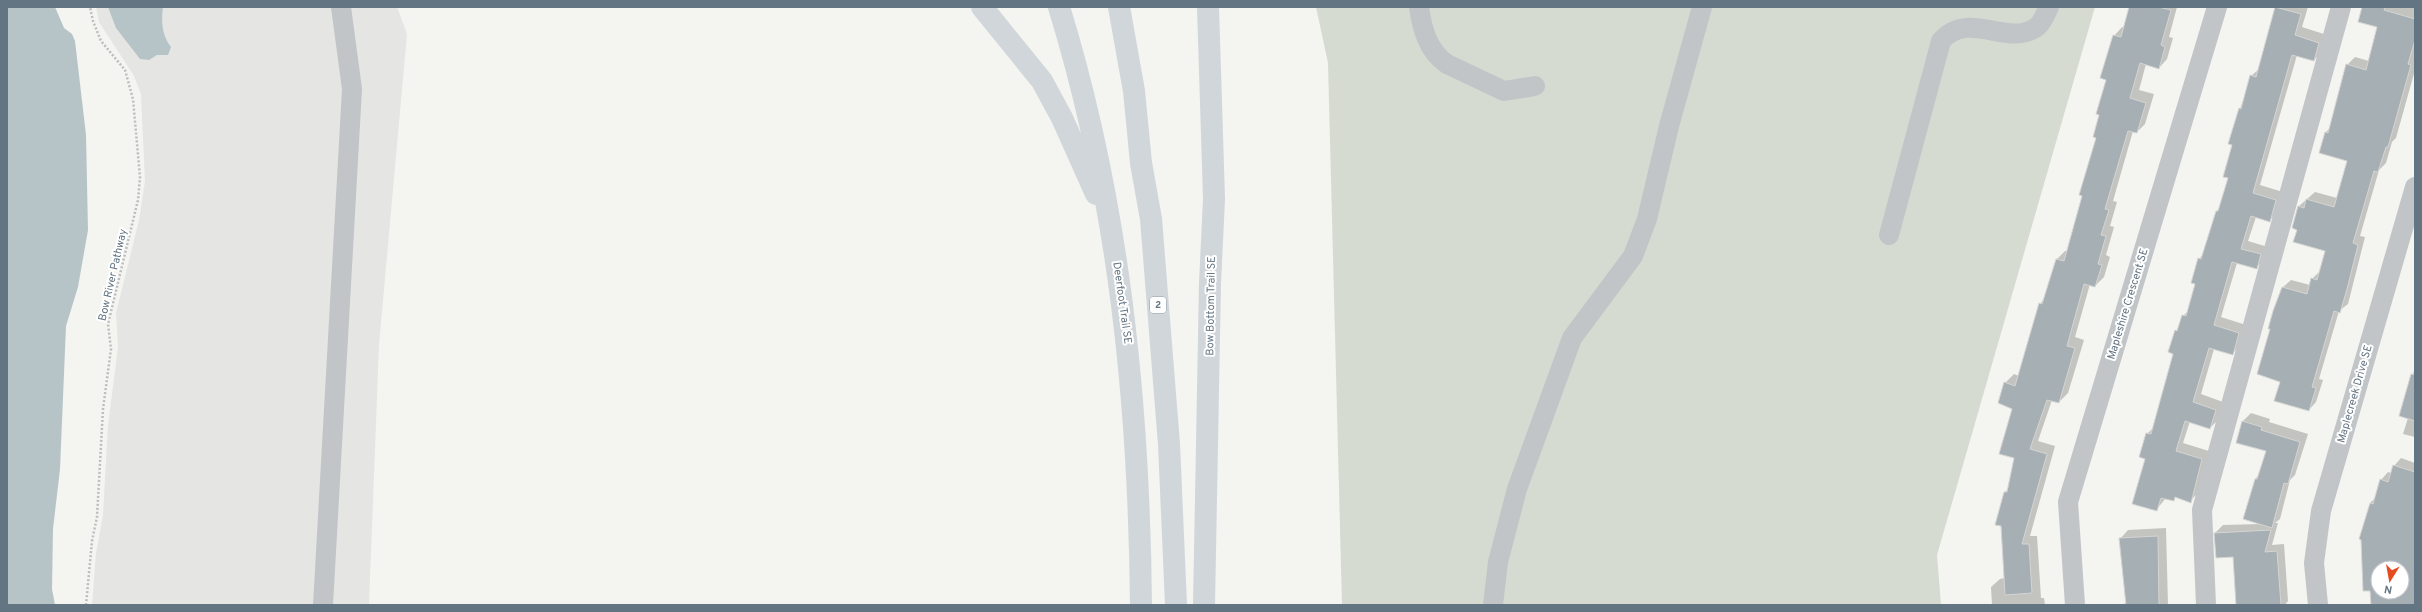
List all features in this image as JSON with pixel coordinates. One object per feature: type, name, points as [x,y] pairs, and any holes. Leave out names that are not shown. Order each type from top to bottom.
[{"type":"highway","points":[[982,7],[1042,81],[1062,118],[1109,222]]},
{"type":"highway","name":"Deerfoot Trail SE","points":[[1058,7],[1084,96],[1098,156],[1124,310],[1132,391],[1141,544],[1141,605]]},
{"type":"highway","name":"2","points":[[1120,7],[1134,91],[1141,163],[1151,219],[1169,444],[1176,605]]},
{"type":"highway","name":"Bow Bottom Trail SE","points":[[1204,605],[1210,282],[1214,199],[1208,7]]},
{"type":"street","points":[[322,605],[352,89],[341,7]]},
{"type":"street","points":[[1419,7],[1429,44],[1438,59],[1504,91],[1534,86]]},
{"type":"street","points":[[1493,605],[1498,562],[1517,489],[1572,338],[1633,256],[1646,219],[1669,126],[1702,7]]},
{"type":"street","points":[[1889,235],[1941,41],[1949,32],[1962,27],[2021,34],[2037,28],[2049,7]]},
{"type":"street","name":"Mapleshire Crescent SE","points":[[2075,605],[2068,502],[2217,7]]},
{"type":"street","points":[[2206,605],[2202,510],[2341,7]]},
{"type":"street","name":"Maplecreek Drive SE","points":[[2318,605],[2314,563],[2321,511],[2415,187]]},
{"type":"path","name":"Bow River Pathway","points":[[86,605],[92,541],[97,516],[103,409],[111,349],[108,324],[138,200],[140,177],[134,100],[125,70],[101,41],[92,21],[90,7]]},
{"type":"shaded area","points":[[7,7],[55,7],[64,28],[72,34],[75,41],[86,135],[88,230],[78,287],[66,326],[60,469],[53,529],[52,589],[55,605],[7,605]]},
{"type":"shaded area","points":[[96,7],[397,7],[407,34],[379,345],[369,605],[92,605],[96,553],[103,515],[108,425],[118,347],[116,313],[139,220],[145,181],[141,94],[134,76],[99,22]]},
{"type":"shaded area","points":[[108,7],[163,7],[162,18],[164,33],[171,47],[168,55],[157,55],[149,60],[140,59],[116,28]]},
{"type":"shaded area","points":[[1316,7],[2095,7],[1937,555],[1941,605],[1342,605],[1328,63]]},
{"type":"building","points":[[2129,7],[2158,7],[2171,10],[2161,45],[2165,47],[2159,69],[2140,63],[2130,98],[2146,103],[2137,133],[2128,131],[2105,209],[2109,210],[2101,235],[2106,236],[2098,264],[2102,265],[2095,287],[2084,284],[2067,346],[2075,348],[2059,403],[2047,400],[2030,449],[2047,454],[2022,544],[2029,544],[2032,593],[2005,595],[2001,526],[1995,525],[2004,492],[2007,492],[2014,458],[1999,454],[2012,409],[1998,403],[2004,382],[2015,386],[2039,303],[2042,304],[2056,259],[2064,261],[2082,196],[2079,195],[2096,138],[2093,137],[2099,115],[2096,114],[2106,80],[2100,78],[2113,35],[2121,37]]},
{"type":"building","points":[[2275,7],[2301,14],[2295,35],[2319,43],[2314,61],[2292,55],[2253,193],[2276,200],[2270,222],[2251,216],[2241,249],[2261,254],[2257,269],[2232,262],[2214,325],[2239,333],[2233,355],[2209,348],[2193,402],[2216,410],[2210,429],[2185,421],[2176,451],[2202,459],[2191,503],[2175,497],[2174,501],[2161,498],[2157,511],[2132,504],[2145,459],[2139,457],[2146,433],[2151,434],[2173,354],[2168,352],[2175,330],[2177,331],[2182,315],[2186,316],[2195,284],[2191,283],[2198,258],[2201,259],[2228,178],[2223,177],[2232,145],[2228,144],[2239,108],[2241,109],[2250,75],[2256,77]]},
{"type":"building","points":[[2362,7],[2385,7],[2384,10],[2415,19],[2415,40],[2408,64],[2411,65],[2388,147],[2386,147],[2378,172],[2374,171],[2353,243],[2358,245],[2347,289],[2340,313],[2334,311],[2312,387],[2316,388],[2309,411],[2274,401],[2280,382],[2257,374],[2270,329],[2268,329],[2273,311],[2282,287],[2307,294],[2311,278],[2317,280],[2325,251],[2293,242],[2297,230],[2292,228],[2298,206],[2304,208],[2306,199],[2334,207],[2347,161],[2319,153],[2325,132],[2328,133],[2346,64],[2366,70],[2377,27],[2358,22]]},
{"type":"building","points":[[2411,374],[2415,375],[2415,421],[2399,416]]},
{"type":"building","points":[[2242,421],[2262,427],[2261,430],[2300,442],[2288,484],[2284,483],[2272,528],[2243,519],[2255,479],[2257,479],[2266,451],[2236,443]]},
{"type":"building","points":[[2393,465],[2415,472],[2415,605],[2371,605],[2371,600],[2410,600],[2410,560],[2370,560],[2370,591],[2363,591],[2361,540],[2359,539],[2370,503],[2373,504],[2380,479],[2388,482]]},
{"type":"building","points":[[2271,530],[2265,552],[2277,551],[2281,605],[2236,605],[2233,557],[2216,558],[2214,533]]},
{"type":"building","points":[[2158,536],[2159,605],[2126,605],[2119,538]]}]
